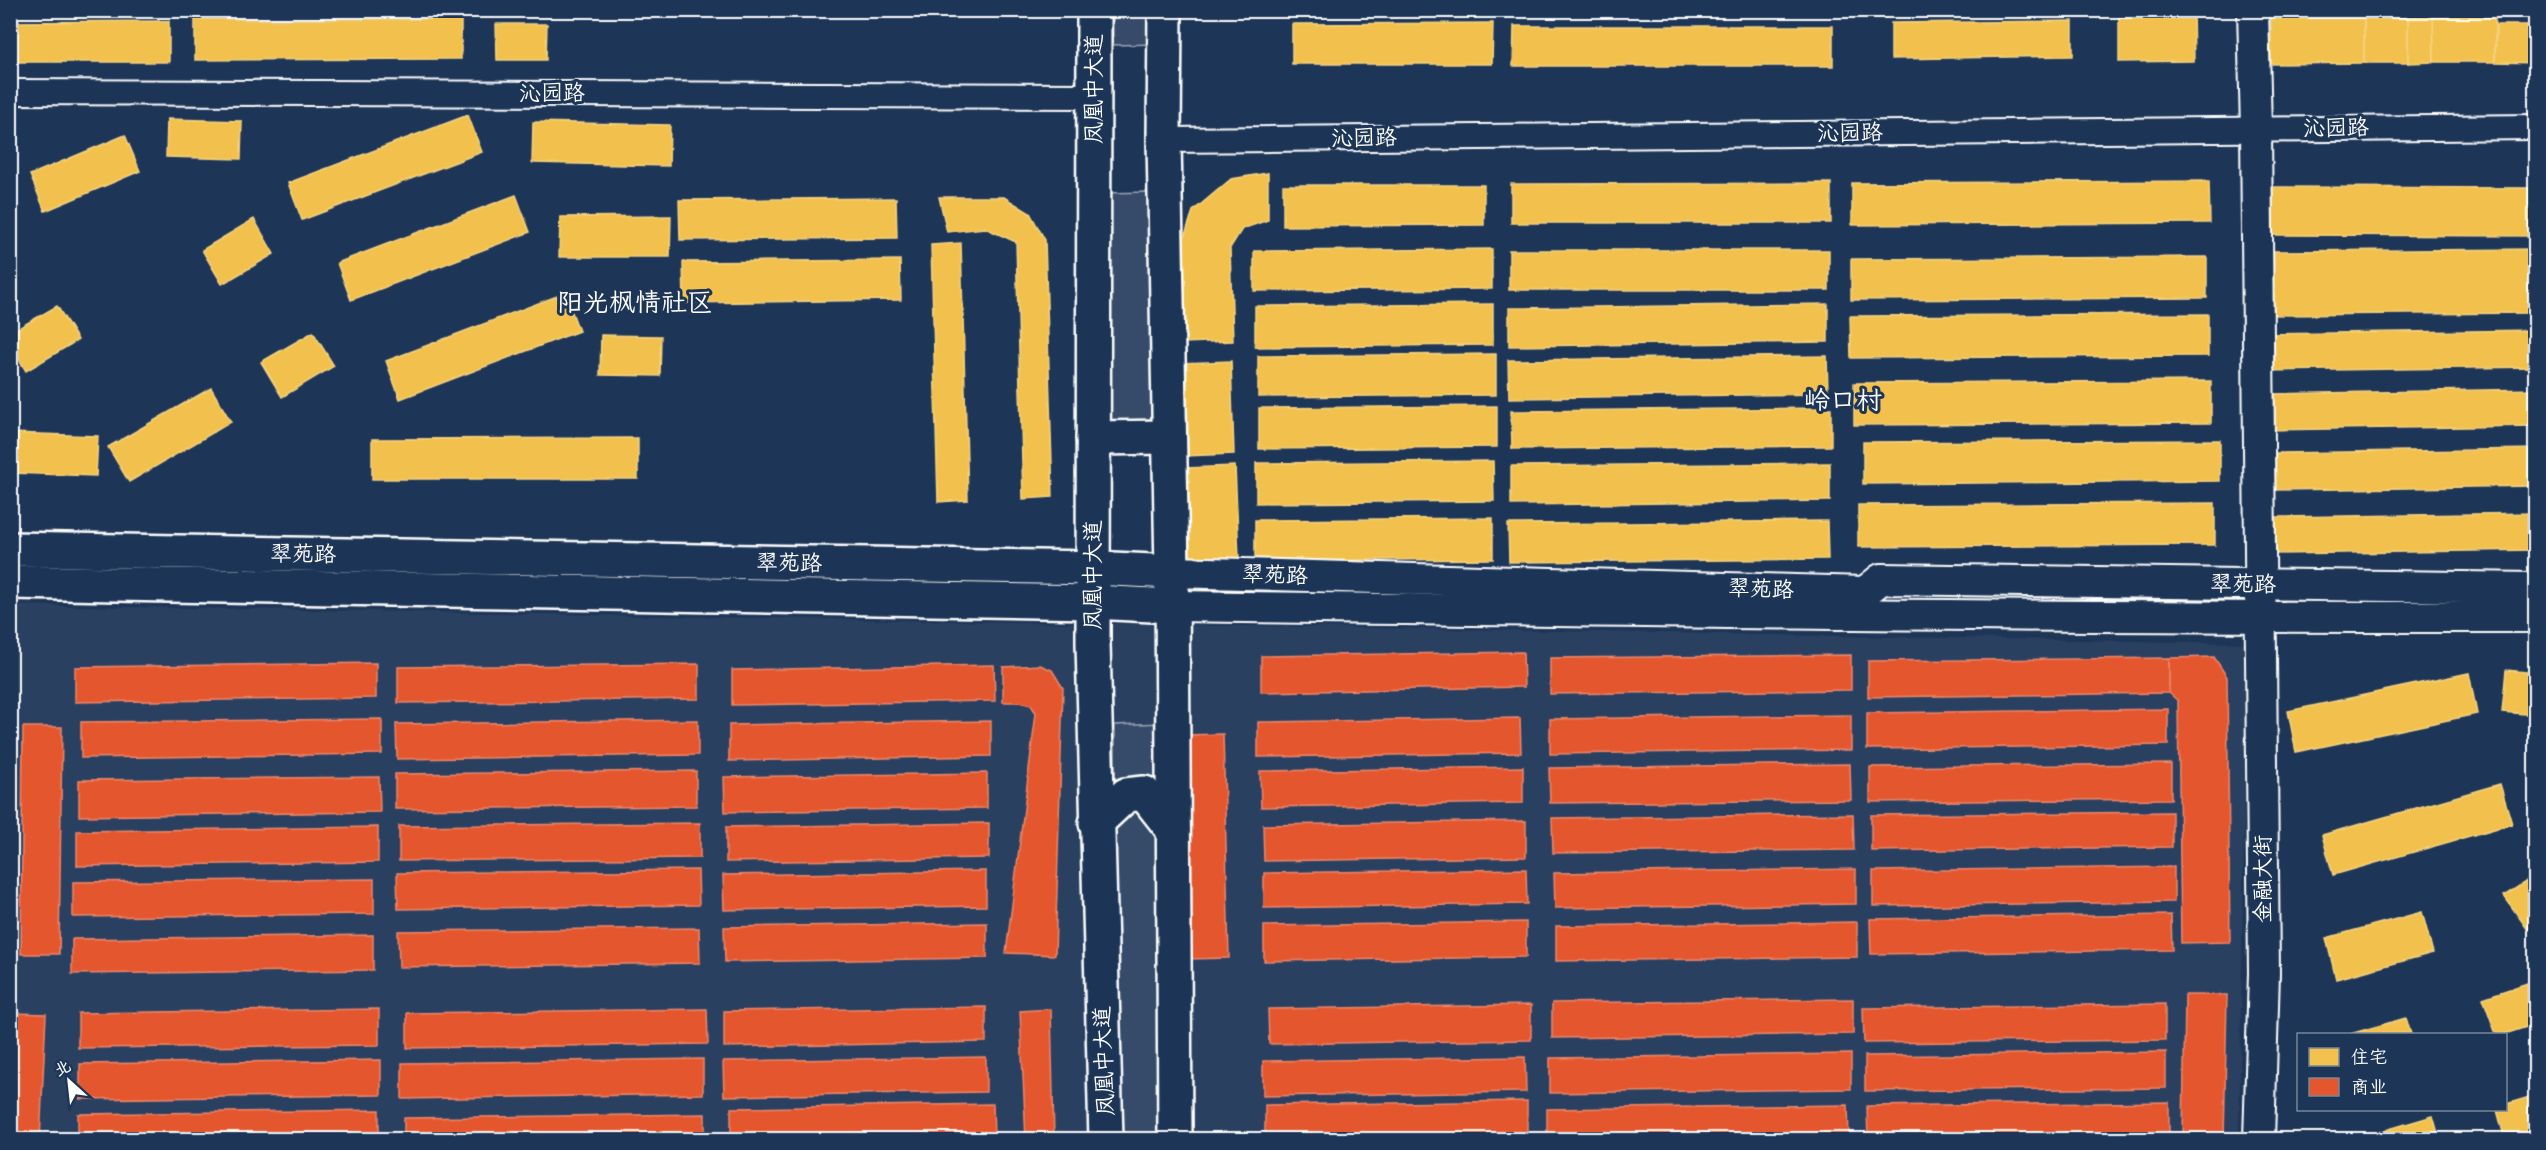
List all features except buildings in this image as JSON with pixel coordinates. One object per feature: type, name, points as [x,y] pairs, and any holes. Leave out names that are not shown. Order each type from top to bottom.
[{"type":"main road","name":"凤凰中大道","points":[[1094,10],[1093,602],[1096,823],[1106,1140]]},
{"type":"main road","points":[[1165,10],[1164,140],[1172,572],[1175,1140]]},
{"type":"main road","points":[[1093,438],[1169,437]]},
{"type":"main road","name":"翠苑路","points":[[10,549],[1094,568],[1172,572]]},
{"type":"main road","name":"翠苑路","points":[[10,582],[1093,602],[1172,606]]},
{"type":"main road","points":[[1096,823],[1126,795],[1144,793],[1173,830]]},
{"type":"street","name":"金融大街","points":[[2253,10],[2262,618],[2264,973],[2259,1140]]},
{"type":"street","name":"沁园路","points":[[10,92],[1094,96]]},
{"type":"street","name":"沁园路","points":[[1164,140],[2535,127]]},
{"type":"street","name":"翠苑路","points":[[1172,572],[1865,592],[1881,579],[2535,588]]},
{"type":"street","name":"翠苑路","points":[[1172,606],[1533,612],[2262,618],[2535,617]]},
{"type":"shaded area","points":[[1113,11],[1160,11],[1160,44],[1113,45]]},
{"type":"shaded area","points":[[1149,192],[1154,423],[1111,424],[1106,193]]},
{"type":"shaded area","points":[[11,605],[2247,643],[2239,1139],[11,1140]]},
{"type":"shaded area","points":[[1163,723],[1167,1139],[1116,1139],[1115,725]]},
{"type":"district","name":"阳光枫情社区","points":[[635,303]]},
{"type":"district","name":"岭口村","points":[[1843,401]]}]
